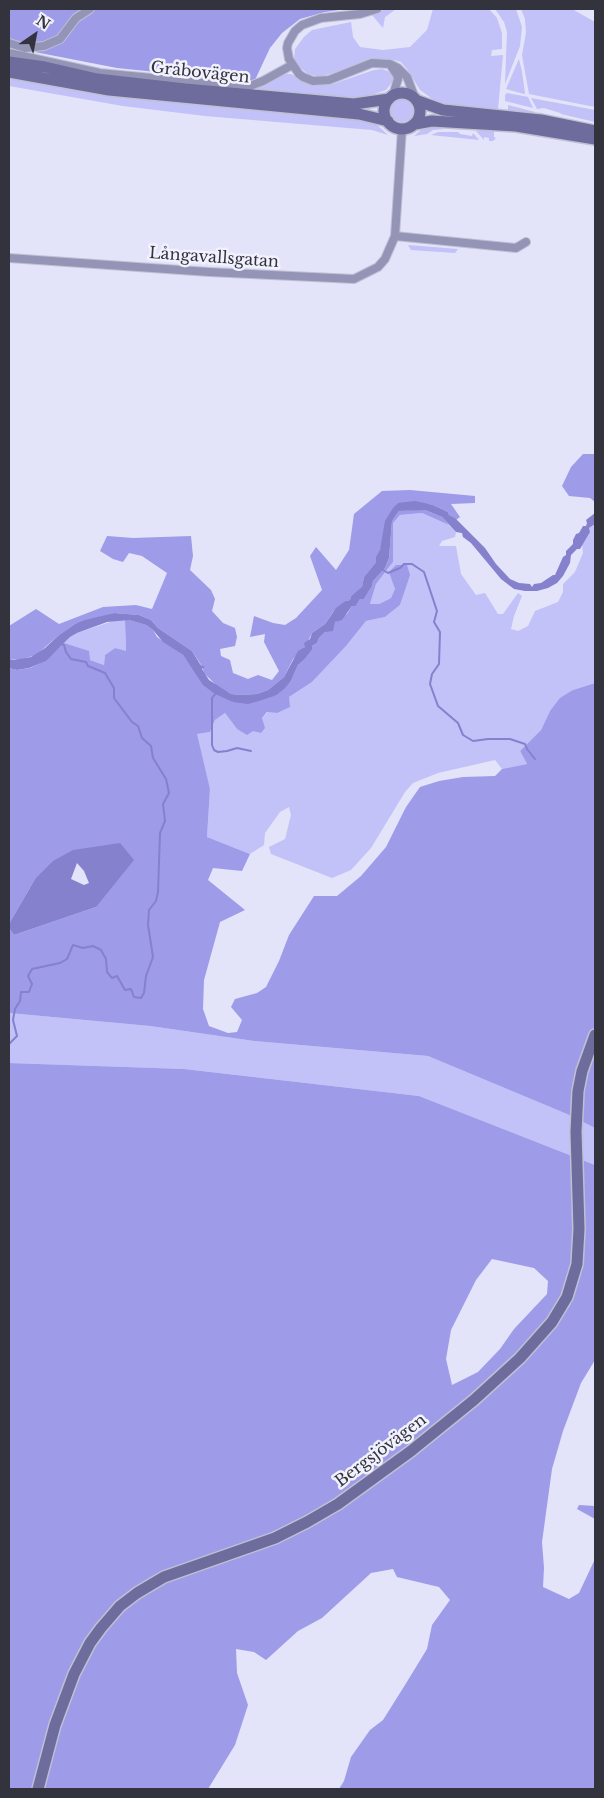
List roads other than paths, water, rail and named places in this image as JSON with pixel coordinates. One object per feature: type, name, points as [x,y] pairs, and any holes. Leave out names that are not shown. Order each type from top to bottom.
[{"type":"main road","name":"Gråbovägen","points":[[9,62],[97,79],[354,104],[405,93],[443,110],[541,120],[595,131]]},
{"type":"main road","name":"Gråbovägen","points":[[9,72],[109,90],[176,98],[359,114],[388,122],[394,127],[402,129]]},
{"type":"main road","points":[[388,122],[384,112],[385,105],[391,97]]},
{"type":"main road","points":[[415,124],[420,113],[417,100]]},
{"type":"main road","points":[[402,129],[432,121],[516,126],[595,139]]},
{"type":"main road","name":"Bergsjövägen","points":[[38,1789],[55,1725],[74,1674],[90,1643],[120,1606],[164,1577],[275,1538],[307,1522],[343,1500],[411,1451],[474,1400],[516,1362],[552,1322],[567,1297],[577,1264],[579,1229],[576,1132],[578,1091],[582,1070],[595,1035]]},
{"type":"street","points":[[9,43],[25,48],[44,46],[60,39],[76,18],[90,9]]},
{"type":"street","points":[[377,9],[360,14],[322,18],[302,25],[295,31],[288,43],[287,54],[292,66],[303,77],[313,81],[321,81],[329,80],[372,63],[390,64],[398,68],[406,77],[417,100]]},
{"type":"street","points":[[9,53],[100,73],[236,86],[250,86],[292,66]]},
{"type":"street","points":[[390,64],[398,79],[391,97]]},
{"type":"street","name":"Långavallsgatan","points":[[9,258],[190,271],[354,279],[378,267],[388,254],[395,236],[402,129]]},
{"type":"street","points":[[395,236],[516,248],[526,242]]},
{"type":"waterway","points":[[383,570],[388,573],[400,568],[404,564],[412,564],[424,572],[437,611],[434,622],[440,632],[439,664],[432,674],[430,684],[438,706],[458,723],[463,735],[473,741],[510,739],[525,744],[535,759]]},
{"type":"waterway","points":[[9,1044],[17,1036],[13,1020],[15,1009],[20,1001],[21,992],[29,992],[32,984],[28,976],[32,969],[60,963],[67,959],[73,945],[83,948],[93,946],[101,950],[106,959],[107,972],[112,978],[117,976],[125,990],[131,989],[134,997],[141,998],[153,957],[148,925],[149,910],[156,901],[158,892],[160,833],[165,821],[163,804],[169,793],[166,779],[153,758],[151,746],[142,738],[138,726],[132,722],[114,698],[114,688],[105,673],[88,666],[86,662],[71,659],[62,644]]},
{"type":"waterway","points":[[216,693],[212,698],[212,745],[214,750],[218,752],[237,748],[251,751]]}]
